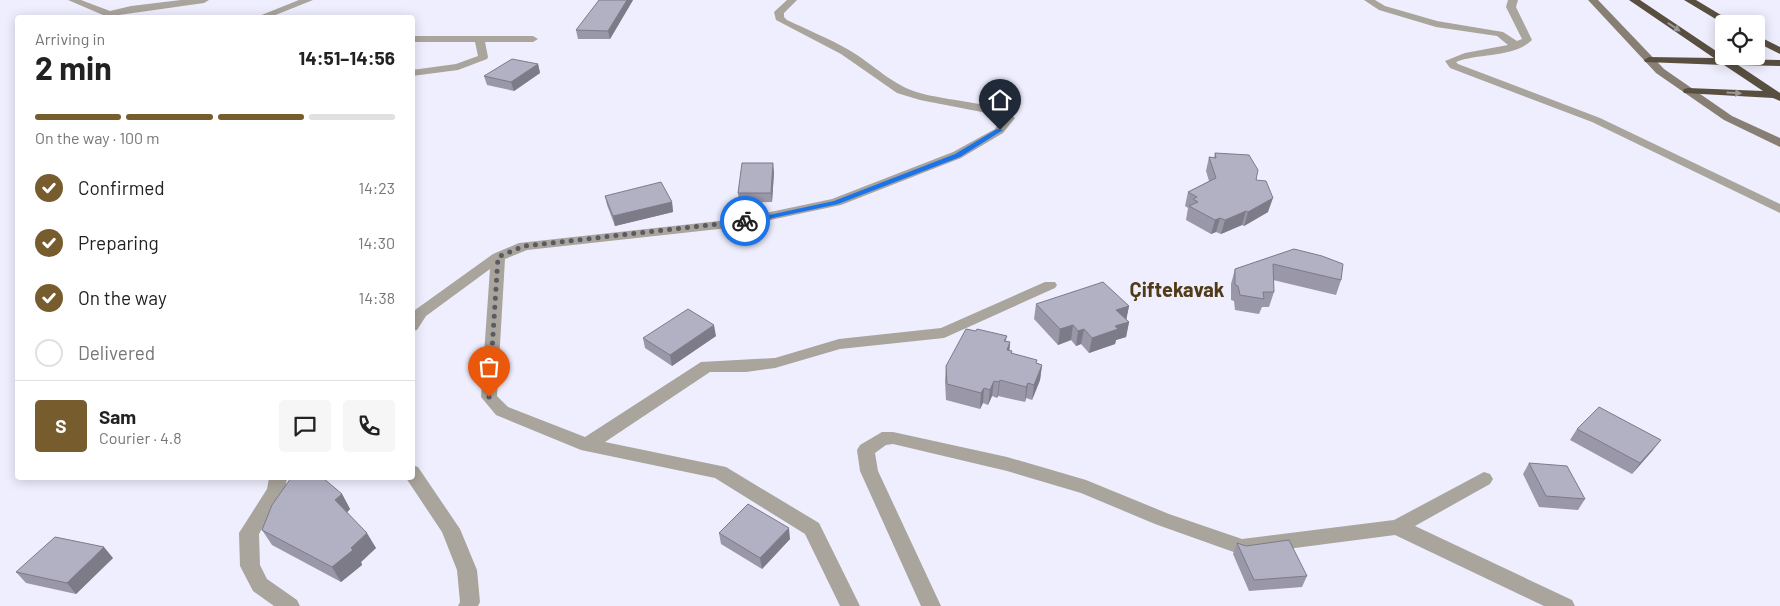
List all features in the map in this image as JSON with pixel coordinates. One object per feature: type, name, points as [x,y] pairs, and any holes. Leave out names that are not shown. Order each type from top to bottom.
[{"type":"highway","points":[[1634,0],[1715,54]]},
{"type":"highway","points":[[1689,0],[1715,15]]},
{"type":"highway","points":[[1765,43],[1780,51]]},
{"type":"highway","points":[[1650,60],[1715,62]]},
{"type":"highway","points":[[1765,63],[1780,63]]},
{"type":"highway","points":[[1732,65],[1779,96]]},
{"type":"highway","points":[[1688,91],[1779,96]]},
{"type":"main road","points":[[1593,0],[1660,70],[1728,118],[1780,143]]},
{"type":"street","points":[[73,0],[111,15]]},
{"type":"street","points":[[116,15],[130,9],[204,0]]},
{"type":"street","points":[[266,15],[308,0]]},
{"type":"street","points":[[415,321],[420,313],[498,257],[524,246],[738,223],[836,202],[957,156],[1000,130],[1009,118],[988,110],[920,97],[900,91],[845,52],[784,22],[780,18],[779,12],[792,0]]},
{"type":"street","points":[[1369,0],[1382,8],[1436,24],[1500,34],[1517,46]]},
{"type":"street","points":[[1513,0],[1511,7],[1527,40],[1517,46],[1460,56],[1450,61],[1454,66],[1484,79],[1551,101],[1596,120],[1780,208]]},
{"type":"street","points":[[415,73],[458,67],[483,57],[480,39]]},
{"type":"street","points":[[415,40],[533,39]]},
{"type":"street","points":[[498,257],[489,397],[502,411],[587,444],[720,472],[729,477],[812,529],[850,606]]},
{"type":"street","points":[[587,444],[708,366],[746,366],[775,363],[839,344],[944,333],[1050,285]]},
{"type":"street","points":[[931,606],[869,471],[866,450],[882,439],[894,438],[1007,464],[1086,487],[1162,520],[1242,547],[1397,527],[1484,479]]},
{"type":"street","points":[[415,476],[450,529],[467,570],[470,602],[468,606]]},
{"type":"street","points":[[278,480],[276,490],[249,533],[250,566],[260,585],[290,606]]},
{"type":"street","points":[[1397,527],[1565,606]]},
{"type":"building","points":[[599,0],[627,0],[608,31],[576,30]]},
{"type":"building","points":[[512,59],[538,64],[511,82],[484,76]]},
{"type":"building","points":[[1215,153],[1249,155],[1258,170],[1256,180],[1266,181],[1273,198],[1248,212],[1246,211],[1225,220],[1220,218],[1215,220],[1189,206],[1198,202],[1193,199],[1197,197],[1188,192],[1216,178],[1209,157],[1216,158]]},
{"type":"building","points":[[742,163],[773,163],[771,193],[738,193]]},
{"type":"building","points":[[661,182],[672,202],[613,216],[605,196]]},
{"type":"building","points":[[1294,249],[1322,256],[1343,264],[1341,280],[1273,264],[1274,292],[1263,292],[1264,299],[1240,295],[1238,286],[1235,285],[1235,269]]},
{"type":"building","points":[[1103,282],[1129,306],[1116,310],[1129,322],[1115,326],[1118,329],[1092,338],[1084,329],[1078,331],[1073,325],[1060,329],[1036,304]]},
{"type":"building","points":[[688,309],[714,325],[670,355],[643,338]]},
{"type":"building","points":[[966,329],[976,331],[977,329],[1007,336],[1004,341],[1010,342],[1007,350],[1012,351],[1011,353],[1037,360],[1036,363],[1042,365],[1034,385],[1028,383],[1026,387],[1000,380],[999,382],[994,381],[990,390],[984,388],[981,393],[947,384],[946,366]]},
{"type":"building","points":[[1599,407],[1661,440],[1640,463],[1577,429]]},
{"type":"building","points":[[1529,463],[1567,466],[1585,499],[1546,496]]},
{"type":"building","points":[[290,480],[325,480],[342,494],[335,500],[367,533],[351,548],[353,550],[332,567],[262,530],[272,505]]},
{"type":"building","points":[[748,504],[789,528],[760,558],[719,533]]},
{"type":"building","points":[[55,537],[104,547],[67,583],[16,572]]},
{"type":"building","points":[[1289,540],[1307,576],[1254,580],[1237,543],[1246,546]]},
{"type":"way so far","points":[[489,397],[498,257],[524,246],[745,221]]},
{"type":"district","name":"Çiftekavak","points":[[1177,290]]},
{"type":"route","points":[[745,221],[836,202],[957,156],[1000,130]]}]
